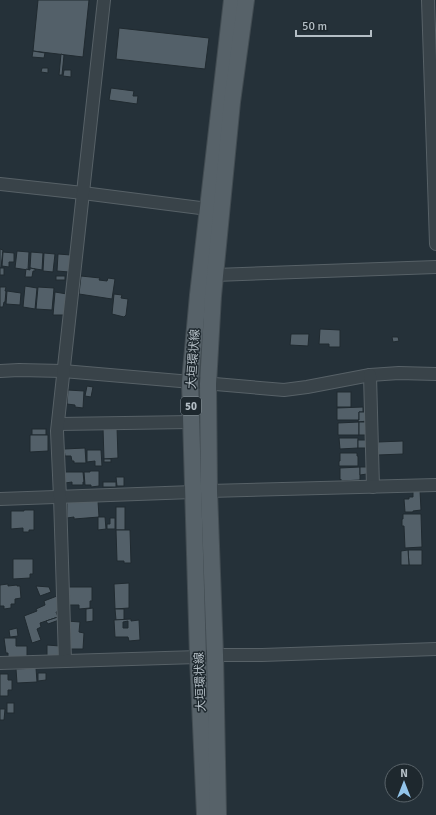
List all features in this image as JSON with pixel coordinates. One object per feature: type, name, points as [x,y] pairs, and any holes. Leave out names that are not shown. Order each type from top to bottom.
[{"type":"main road","name":"大垣環状線","points":[[205,815],[198,657],[190,382],[198,295],[232,0]]},
{"type":"main road","name":"大垣環状線","points":[[218,815],[208,384],[213,296],[232,102],[246,0]]},
{"type":"street","points":[[65,660],[57,431],[104,0]]},
{"type":"street","points":[[428,0],[436,244]]},
{"type":"street","points":[[0,184],[208,209]]},
{"type":"street","points":[[215,275],[436,267]]},
{"type":"street","points":[[0,371],[63,371],[284,390],[370,375],[399,373],[436,374]]},
{"type":"street","points":[[370,375],[373,487]]},
{"type":"street","points":[[58,424],[191,422]]},
{"type":"street","points":[[210,491],[436,485]]},
{"type":"street","points":[[0,499],[193,492]]},
{"type":"street","points":[[0,663],[436,649]]},
{"type":"building","points":[[38,0],[89,0],[83,57],[33,51]]},
{"type":"building","points":[[119,28],[209,38],[205,69],[116,59]]},
{"type":"building","points":[[33,51],[45,53],[44,58],[32,57]]},
{"type":"building","points":[[61,54],[64,55],[62,75],[59,75]]},
{"type":"building","points":[[42,68],[48,68],[48,73],[41,72]]},
{"type":"building","points":[[64,70],[71,70],[71,77],[63,76]]},
{"type":"building","points":[[111,88],[134,91],[133,96],[138,96],[137,104],[109,100]]},
{"type":"building","points":[[0,249],[3,250],[1,268],[0,268]]},
{"type":"building","points":[[17,251],[29,252],[28,270],[15,268]]},
{"type":"building","points":[[3,252],[14,253],[14,262],[9,262],[9,267],[2,266]]},
{"type":"building","points":[[31,252],[43,253],[42,270],[30,268]]},
{"type":"building","points":[[44,253],[55,254],[53,272],[43,271]]},
{"type":"building","points":[[58,254],[71,255],[69,272],[57,271]]},
{"type":"building","points":[[0,268],[4,268],[4,275],[0,275]]},
{"type":"building","points":[[30,268],[35,269],[32,277],[25,277],[26,269],[30,270]]},
{"type":"building","points":[[56,276],[65,276],[65,280],[56,280]]},
{"type":"building","points":[[81,276],[100,278],[99,280],[107,281],[108,278],[115,279],[112,299],[79,294]]},
{"type":"building","points":[[25,286],[37,288],[35,309],[23,307]]},
{"type":"building","points":[[0,287],[6,287],[5,302],[3,307],[0,307]]},
{"type":"building","points":[[38,287],[54,288],[52,310],[36,309]]},
{"type":"building","points":[[7,291],[21,293],[20,305],[6,304]]},
{"type":"building","points":[[55,292],[67,294],[65,315],[53,315]]},
{"type":"building","points":[[114,294],[122,295],[121,298],[128,299],[126,315],[124,317],[112,314]]},
{"type":"building","points":[[320,329],[340,330],[340,347],[329,347],[329,344],[319,344]]},
{"type":"building","points":[[291,334],[309,334],[308,346],[290,345]]},
{"type":"building","points":[[392,337],[398,337],[399,341],[393,342]]},
{"type":"building","points":[[87,386],[93,387],[91,397],[85,396]]},
{"type":"building","points":[[68,390],[84,391],[83,408],[67,404]]},
{"type":"building","points":[[337,392],[351,392],[351,407],[337,407]]},
{"type":"building","points":[[363,407],[363,412],[359,412],[359,420],[337,420],[337,408]]},
{"type":"building","points":[[359,412],[366,412],[367,421],[358,422]]},
{"type":"building","points":[[359,422],[359,435],[338,435],[338,423]]},
{"type":"building","points":[[359,422],[366,422],[366,435],[359,435]]},
{"type":"building","points":[[117,427],[118,458],[104,459],[103,428]]},
{"type":"building","points":[[32,429],[46,429],[46,435],[32,435]]},
{"type":"building","points":[[30,435],[48,435],[48,451],[30,452]]},
{"type":"building","points":[[339,438],[358,438],[358,448],[340,449]]},
{"type":"building","points":[[358,440],[367,440],[367,448],[358,448]]},
{"type":"building","points":[[403,441],[403,454],[378,455],[378,442]]},
{"type":"building","points":[[85,448],[86,463],[74,463],[71,456],[65,456],[64,449]]},
{"type":"building","points":[[87,450],[101,450],[102,466],[95,466],[95,461],[87,462]]},
{"type":"building","points":[[340,453],[357,453],[358,466],[339,466]]},
{"type":"building","points":[[104,459],[111,459],[111,462],[104,462]]},
{"type":"building","points":[[360,467],[360,480],[340,480],[340,468]]},
{"type":"building","points":[[360,467],[367,467],[367,474],[360,475]]},
{"type":"building","points":[[99,471],[99,486],[91,487],[91,485],[85,485],[84,472]]},
{"type":"building","points":[[65,472],[83,472],[83,485],[72,485],[72,482],[65,483]]},
{"type":"building","points":[[116,477],[124,477],[124,486],[117,486]]},
{"type":"building","points":[[103,482],[116,482],[116,487],[103,487]]},
{"type":"building","points":[[420,490],[421,510],[405,512],[404,499],[413,497],[413,491]]},
{"type":"building","points":[[98,501],[99,517],[74,519],[74,517],[67,518],[67,502]]},
{"type":"building","points":[[116,507],[125,507],[125,530],[116,530]]},
{"type":"building","points":[[34,510],[34,530],[23,532],[23,528],[11,529],[11,511]]},
{"type":"building","points":[[403,514],[421,514],[422,547],[405,548],[404,526],[402,526]]},
{"type":"building","points":[[98,517],[105,517],[106,529],[98,530]]},
{"type":"building","points":[[110,518],[115,518],[115,529],[107,529],[107,524],[110,524]]},
{"type":"building","points":[[116,530],[130,530],[131,563],[117,561]]},
{"type":"building","points":[[408,550],[422,550],[422,565],[409,565]]},
{"type":"building","points":[[408,550],[409,565],[401,565],[401,551]]},
{"type":"building","points":[[13,559],[33,559],[33,574],[30,574],[30,578],[13,579]]},
{"type":"building","points":[[129,583],[129,608],[115,609],[114,584]]},
{"type":"building","points":[[8,584],[8,586],[20,586],[21,598],[15,599],[15,604],[11,604],[11,608],[4,609],[4,606],[0,606],[0,585]]},
{"type":"building","points":[[36,586],[49,587],[51,592],[40,596]]},
{"type":"building","points":[[67,587],[92,587],[92,601],[90,601],[90,608],[79,609],[79,605],[67,605]]},
{"type":"building","points":[[57,596],[60,611],[56,612],[58,617],[40,623],[41,627],[37,629],[41,640],[32,643],[24,616],[37,611],[36,609],[45,605],[44,601]]},
{"type":"building","points":[[93,608],[93,621],[86,622],[86,609]]},
{"type":"building","points":[[115,609],[124,609],[124,620],[116,620]]},
{"type":"building","points":[[58,617],[59,620],[48,624],[46,621]]},
{"type":"building","points":[[114,620],[139,620],[140,640],[129,641],[128,637],[115,637]],"holes":[[[128,621],[128,628],[123,628],[123,622]]]},
{"type":"building","points":[[67,621],[80,622],[79,632],[84,633],[83,649],[68,649]]},
{"type":"building","points":[[17,628],[18,636],[10,637],[9,630]]},
{"type":"building","points":[[4,638],[16,638],[16,646],[27,646],[27,658],[8,658]]},
{"type":"building","points":[[47,645],[60,646],[60,657],[47,657]]},
{"type":"building","points":[[36,668],[37,682],[17,683],[16,669]]},
{"type":"building","points":[[38,673],[46,673],[46,680],[38,681]]},
{"type":"building","points":[[0,674],[8,674],[8,680],[12,680],[12,690],[8,690],[8,696],[0,696]]},
{"type":"building","points":[[7,703],[14,703],[14,713],[7,713]]},
{"type":"building","points":[[0,709],[5,709],[4,720],[0,720]]}]
